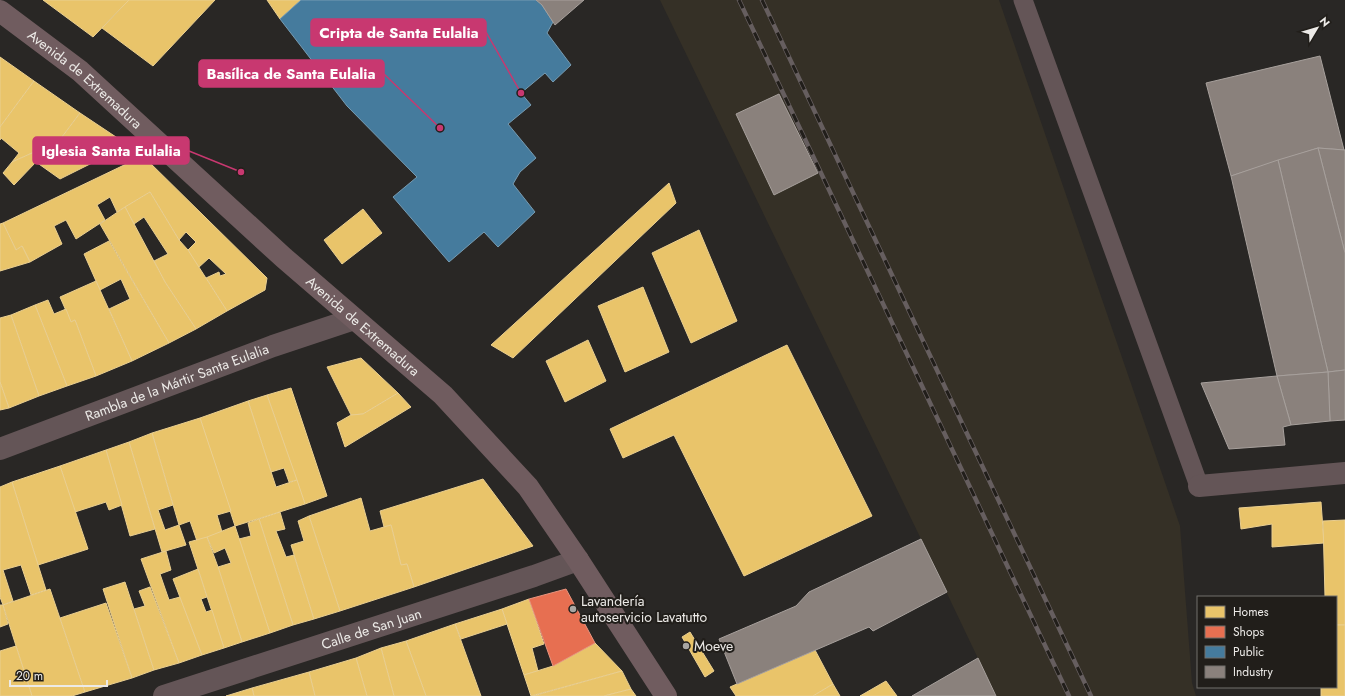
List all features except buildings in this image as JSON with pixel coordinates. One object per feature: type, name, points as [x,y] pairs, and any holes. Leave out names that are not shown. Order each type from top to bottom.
[{"type":"main road","name":"Avenida de Extremadura","points":[[0,11],[80,71],[284,258],[443,395],[528,487],[578,560],[666,696]]},
{"type":"street","name":"Rambla de la Mártir Santa Eulalia","points":[[0,449],[266,349],[354,319]]},
{"type":"street","points":[[1199,486],[1345,473]]},
{"type":"street","name":"Calle de San Juan","points":[[164,696],[534,576],[578,560]]},
{"type":"lane","points":[[1023,0],[1199,486]]},
{"type":"shaded area","points":[[660,0],[999,0],[1180,526],[1192,683],[1196,696],[996,696]]},
{"type":"railway","points":[[739,0],[1069,696]]},
{"type":"railway","points":[[762,0],[1091,696]]},
{"type":"place","name":"Cripta de Santa Eulalia","points":[[521,93]]},
{"type":"place","name":"Basílica de Santa Eulalia","points":[[440,128]]},
{"type":"place","name":"Iglesia Santa Eulalia","points":[[241,172]]},
{"type":"place","name":"Lavandería autoservicio Lavatutto","points":[[573,609]]},
{"type":"place","name":"Moeve","points":[[686,646]]}]
